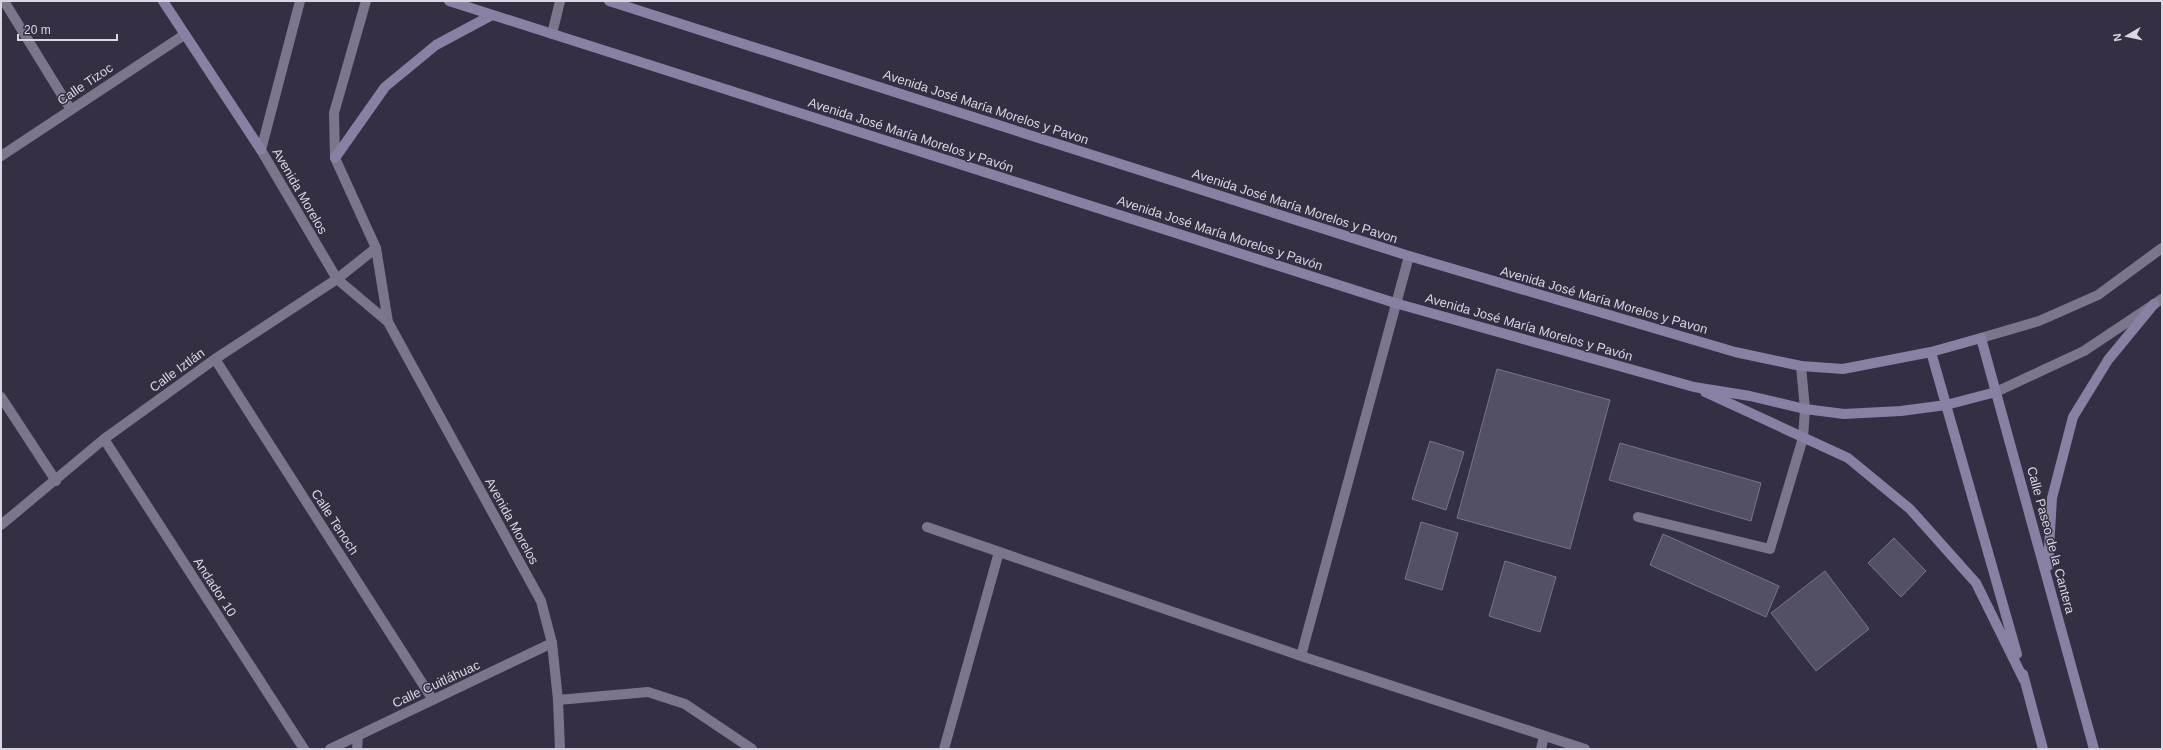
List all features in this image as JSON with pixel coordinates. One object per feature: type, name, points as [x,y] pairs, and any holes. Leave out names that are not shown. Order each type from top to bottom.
[{"type":"main road","points":[[163,1],[261,150]]},
{"type":"main road","name":"Avenida José María Morelos y Pavón","points":[[448,1],[1395,303],[1694,387],[1750,396],[1805,409],[1844,414],[1901,411],[1946,405],[1996,392]]},
{"type":"main road","name":"Avenida José María Morelos y Pavon","points":[[609,1],[1409,256],[1734,352],[1801,366],[1843,368],[1932,352],[1981,338]]},
{"type":"main road","points":[[335,158],[385,87],[436,45],[492,15]]},
{"type":"main road","points":[[2047,574],[2052,498],[2073,417],[2108,360],[2158,301]]},
{"type":"main road","name":"Calle Paseo de la Cantera","points":[[1981,338],[2094,749]]},
{"type":"main road","points":[[1932,352],[2043,749]]},
{"type":"main road","points":[[1694,387],[1848,458],[1915,515],[1976,583],[2024,680]]},
{"type":"street","points":[[4,1],[71,110]]},
{"type":"street","name":"Avenida Morelos","points":[[300,1],[261,150],[337,279],[388,322]]},
{"type":"street","name":"Avenida Morelos","points":[[366,1],[334,113],[335,158],[376,248],[388,322],[541,601],[552,643],[558,700],[560,749]]},
{"type":"street","points":[[552,34],[560,1]]},
{"type":"street","name":"Calle Tizoc","points":[[1,156],[184,34]]},
{"type":"street","name":"Calle Iztlán","points":[[1,525],[56,481],[104,439],[215,359],[337,279],[376,248]]},
{"type":"street","points":[[1981,338],[2040,321],[2098,295],[2162,248]]},
{"type":"street","points":[[1301,656],[1395,303],[1409,256]]},
{"type":"street","points":[[1996,392],[2084,351],[2158,301]]},
{"type":"street","name":"Calle Tenoch","points":[[215,359],[433,700]]},
{"type":"street","points":[[1638,517],[1770,549],[1803,438],[1805,409],[1801,366]]},
{"type":"street","points":[[1,397],[56,481]]},
{"type":"street","name":"Andador 10","points":[[104,439],[304,749]]},
{"type":"street","points":[[927,527],[1301,656],[1585,749]]},
{"type":"street","points":[[944,749],[999,552]]},
{"type":"street","name":"Calle Cuitláhuac","points":[[330,749],[552,643]]},
{"type":"street","points":[[558,700],[648,692],[685,704],[752,749]]},
{"type":"street","points":[[357,749],[358,736]]},
{"type":"street","points":[[1541,749],[1544,736]]},
{"type":"building","points":[[1497,369],[1610,400],[1570,549],[1457,518]]},
{"type":"building","points":[[1430,441],[1464,452],[1446,510],[1412,499]]},
{"type":"building","points":[[1620,443],[1761,483],[1751,521],[1609,480]]},
{"type":"building","points":[[1421,522],[1458,533],[1442,590],[1405,579]]},
{"type":"building","points":[[1663,534],[1779,586],[1766,617],[1650,565]]},
{"type":"building","points":[[1894,538],[1926,571],[1901,597],[1868,563]]},
{"type":"building","points":[[1505,561],[1556,577],[1540,632],[1489,616]]},
{"type":"building","points":[[1825,571],[1869,629],[1816,671],[1771,613]]}]
